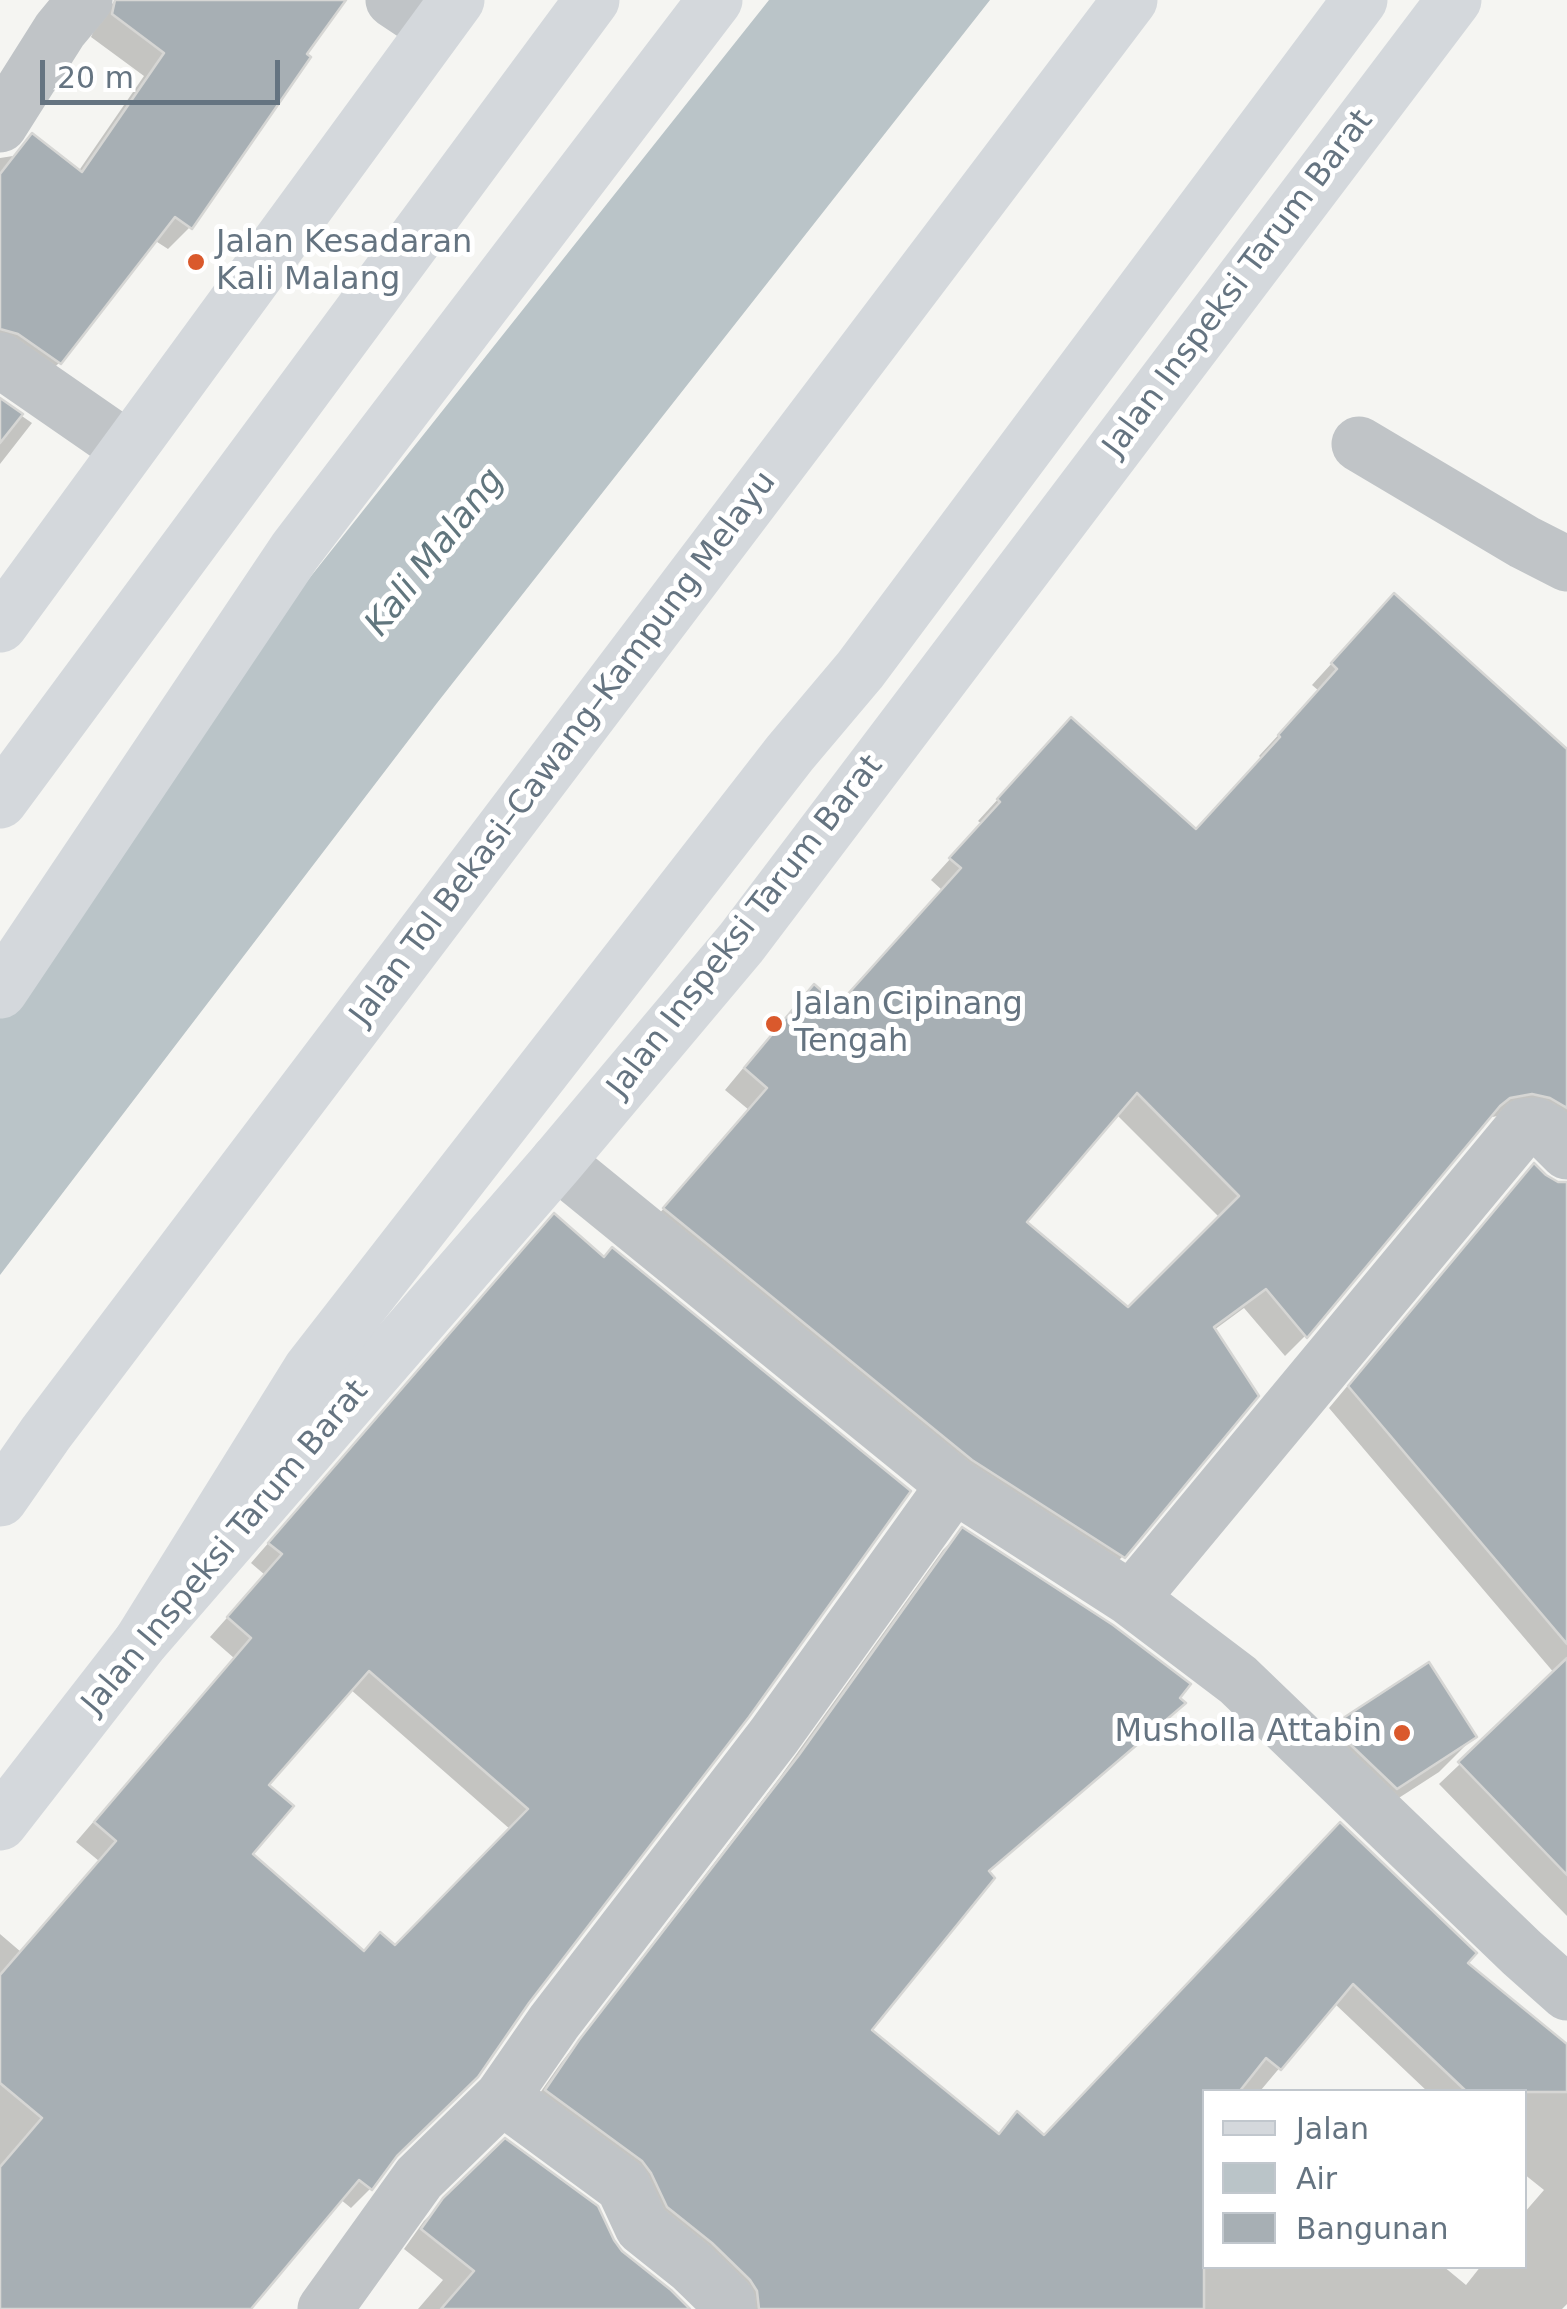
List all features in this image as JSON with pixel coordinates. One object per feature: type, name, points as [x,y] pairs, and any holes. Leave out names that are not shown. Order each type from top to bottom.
[{"type":"main road","points":[[0,801],[592,0]]},
{"type":"main road","points":[[0,990],[294,550],[714,0]]},
{"type":"main road","name":"Jalan Tol Bekasi–Cawang–Kampung Melayu","points":[[0,1499],[1130,0]]},
{"type":"main road","points":[[140,1642],[310,1370],[778,768],[860,670],[1360,0]]},
{"type":"main road","name":"Jalan Inspeksi Tarum Barat","points":[[0,1823],[140,1642],[557,1162],[741,943],[1454,0]]},
{"type":"main road","points":[[0,624],[128,448],[429,9]]},
{"type":"street","points":[[0,126],[60,30],[85,0]]},
{"type":"street","points":[[0,360],[128,448]]},
{"type":"street","points":[[1359,444],[1567,564]]},
{"type":"street","points":[[1131,1599],[1524,1126],[1546,1131],[1567,1152]]},
{"type":"street","points":[[557,1162],[954,1485],[1131,1599],[1238,1680],[1567,1993]]},
{"type":"street","points":[[325,2309],[420,2178],[502,2097],[554,2022],[774,1736],[954,1485]]},
{"type":"street","points":[[502,2097],[622,2186],[642,2227],[692,2266],[728,2302],[728,2309]]},
{"type":"water","name":"Kali Malang","points":[[769,0],[990,0],[437,703],[0,1275],[0,984],[296,595]]},
{"type":"building","points":[[115,0],[346,0],[192,229],[175,217],[61,364],[18,334],[0,329],[0,174],[32,133],[82,172],[164,53],[112,14]]},
{"type":"building","points":[[0,398],[23,414],[0,443]]},
{"type":"building","points":[[1394,593],[1567,749],[1567,1108],[1532,1094],[1510,1098],[1500,1106],[1307,1338],[1266,1289],[1214,1327],[1259,1396],[1125,1558],[972,1460],[663,1208],[767,1088],[744,1068],[814,984],[838,1005],[961,868],[949,858],[1071,717],[1196,829],[1337,669],[1331,663]],"holes":[[[1137,1093],[1239,1196],[1128,1307],[1027,1222]]]},
{"type":"building","points":[[1534,1163],[1558,1182],[1567,1182],[1567,1644],[1348,1386]]},
{"type":"building","points":[[554,1213],[604,1257],[612,1247],[911,1491],[749,1717],[529,2003],[478,2077],[397,2156],[372,2190],[359,2180],[251,2309],[0,2309],[0,2167],[42,2118],[0,2083],[0,1975],[116,1841],[94,1822],[251,1638],[227,1617],[282,1554],[268,1543]],"holes":[[[369,1671],[528,1809],[395,1945],[380,1932],[364,1951],[253,1854],[294,1806],[269,1785]]]},
{"type":"building","points":[[962,1527],[1113,1625],[1191,1684],[1180,1698],[1186,1703],[989,1871],[995,1878],[872,2030],[999,2134],[1017,2111],[1044,2135],[1340,1822],[1477,1953],[1468,1963],[1567,2044],[1567,2092],[1464,2089],[1353,1984],[1281,2070],[1266,2058],[1241,2089],[1202,2089],[1204,2309],[759,2309],[757,2291],[750,2280],[667,2207],[642,2161],[545,2090],[579,2040],[799,1755]]},
{"type":"building","points":[[1567,1658],[1567,1875],[1458,1762]]},
{"type":"building","name":"Musholla Attabin","points":[[1429,1662],[1477,1737],[1397,1789],[1331,1726]]},
{"type":"building","points":[[505,2138],[598,2206],[622,2251],[690,2309],[441,2309],[474,2271],[421,2229],[443,2198]]},
{"type":"place","name":"Jalan Kesadaran Kali Malang","points":[[196,262]]},
{"type":"place","name":"Jalan Cipinang Tengah","points":[[774,1024]]},
{"type":"place","name":"Musholla Attabin","points":[[1402,1733]]}]
